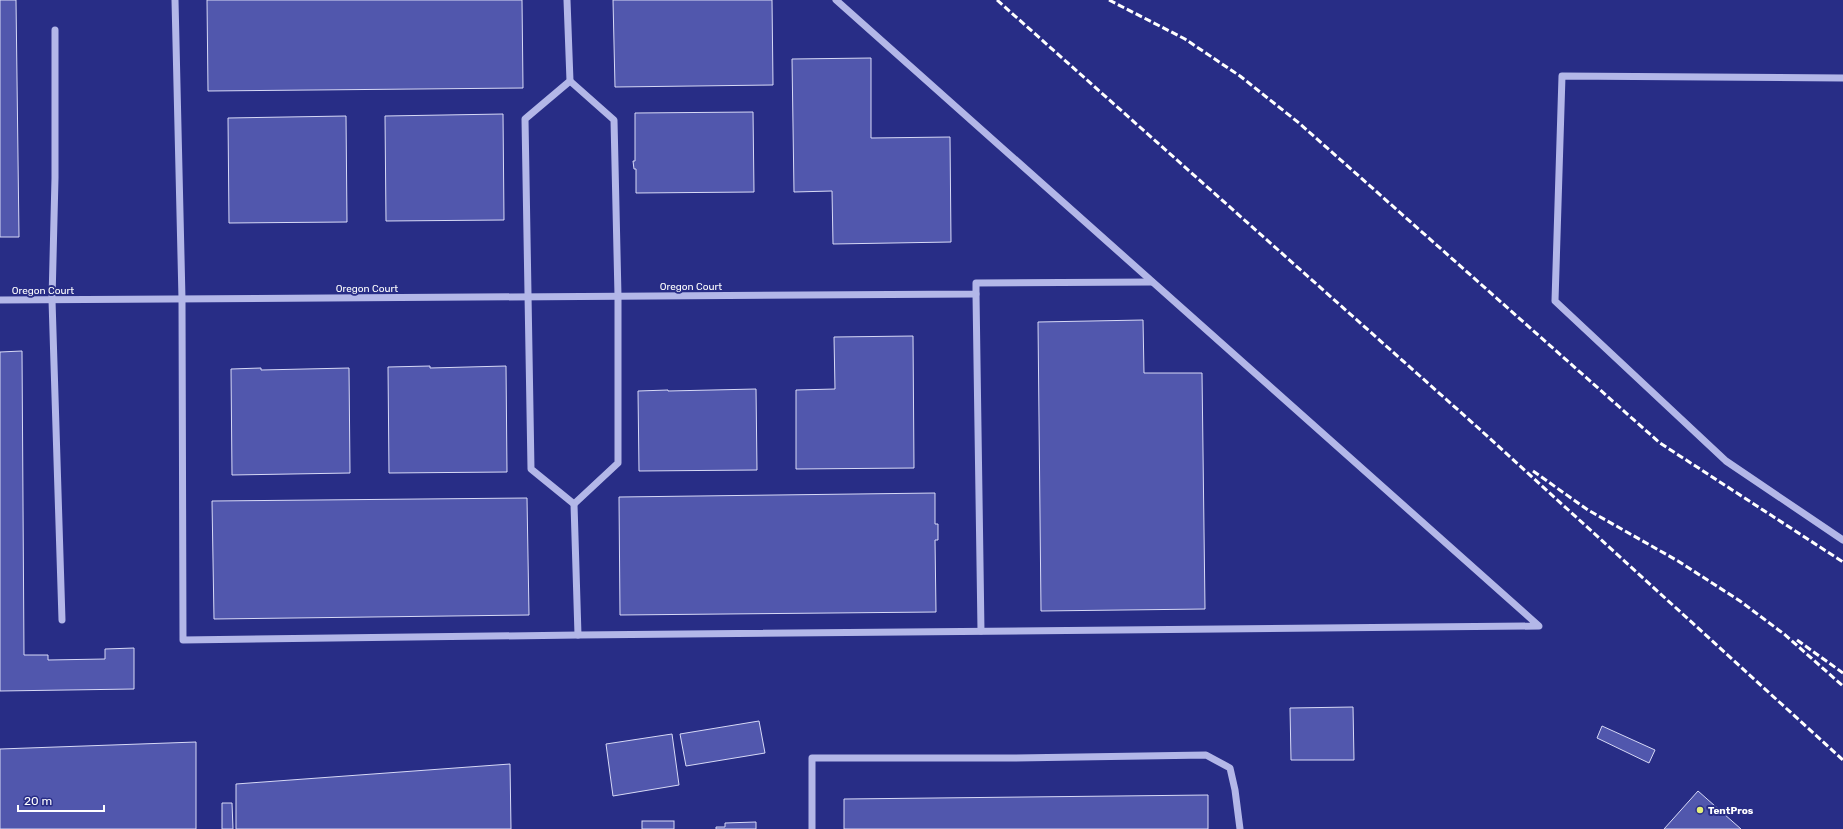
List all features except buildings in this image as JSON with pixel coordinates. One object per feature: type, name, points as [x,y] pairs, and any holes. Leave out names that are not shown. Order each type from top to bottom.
[{"type":"street","points":[[175,0],[182,299],[183,640],[1539,626],[836,0]]},
{"type":"street","points":[[567,0],[570,81],[614,120],[618,296],[618,463],[574,504],[578,635]]},
{"type":"street","points":[[55,30],[55,178],[52,300],[62,620]]},
{"type":"street","points":[[1843,78],[1562,76],[1555,301],[1726,461],[1843,540]]},
{"type":"street","points":[[570,81],[525,119],[531,469],[574,504]]},
{"type":"street","points":[[981,631],[976,283],[1152,282]]},
{"type":"street","name":"Oregon Court","points":[[0,300],[976,294]]},
{"type":"street","points":[[812,829],[812,758],[1011,758],[1206,754],[1230,768],[1235,790],[1240,829]]},
{"type":"railway","points":[[997,0],[1475,425],[1843,760]]},
{"type":"railway","points":[[1109,0],[1185,39],[1240,76],[1299,123],[1660,443],[1843,562]]},
{"type":"railway","points":[[1533,471],[1588,510],[1678,561],[1740,601],[1784,634],[1843,686]]},
{"type":"railway","points":[[1797,640],[1843,673]]},
{"type":"place","name":"TentPros","points":[[1700,810]]}]
